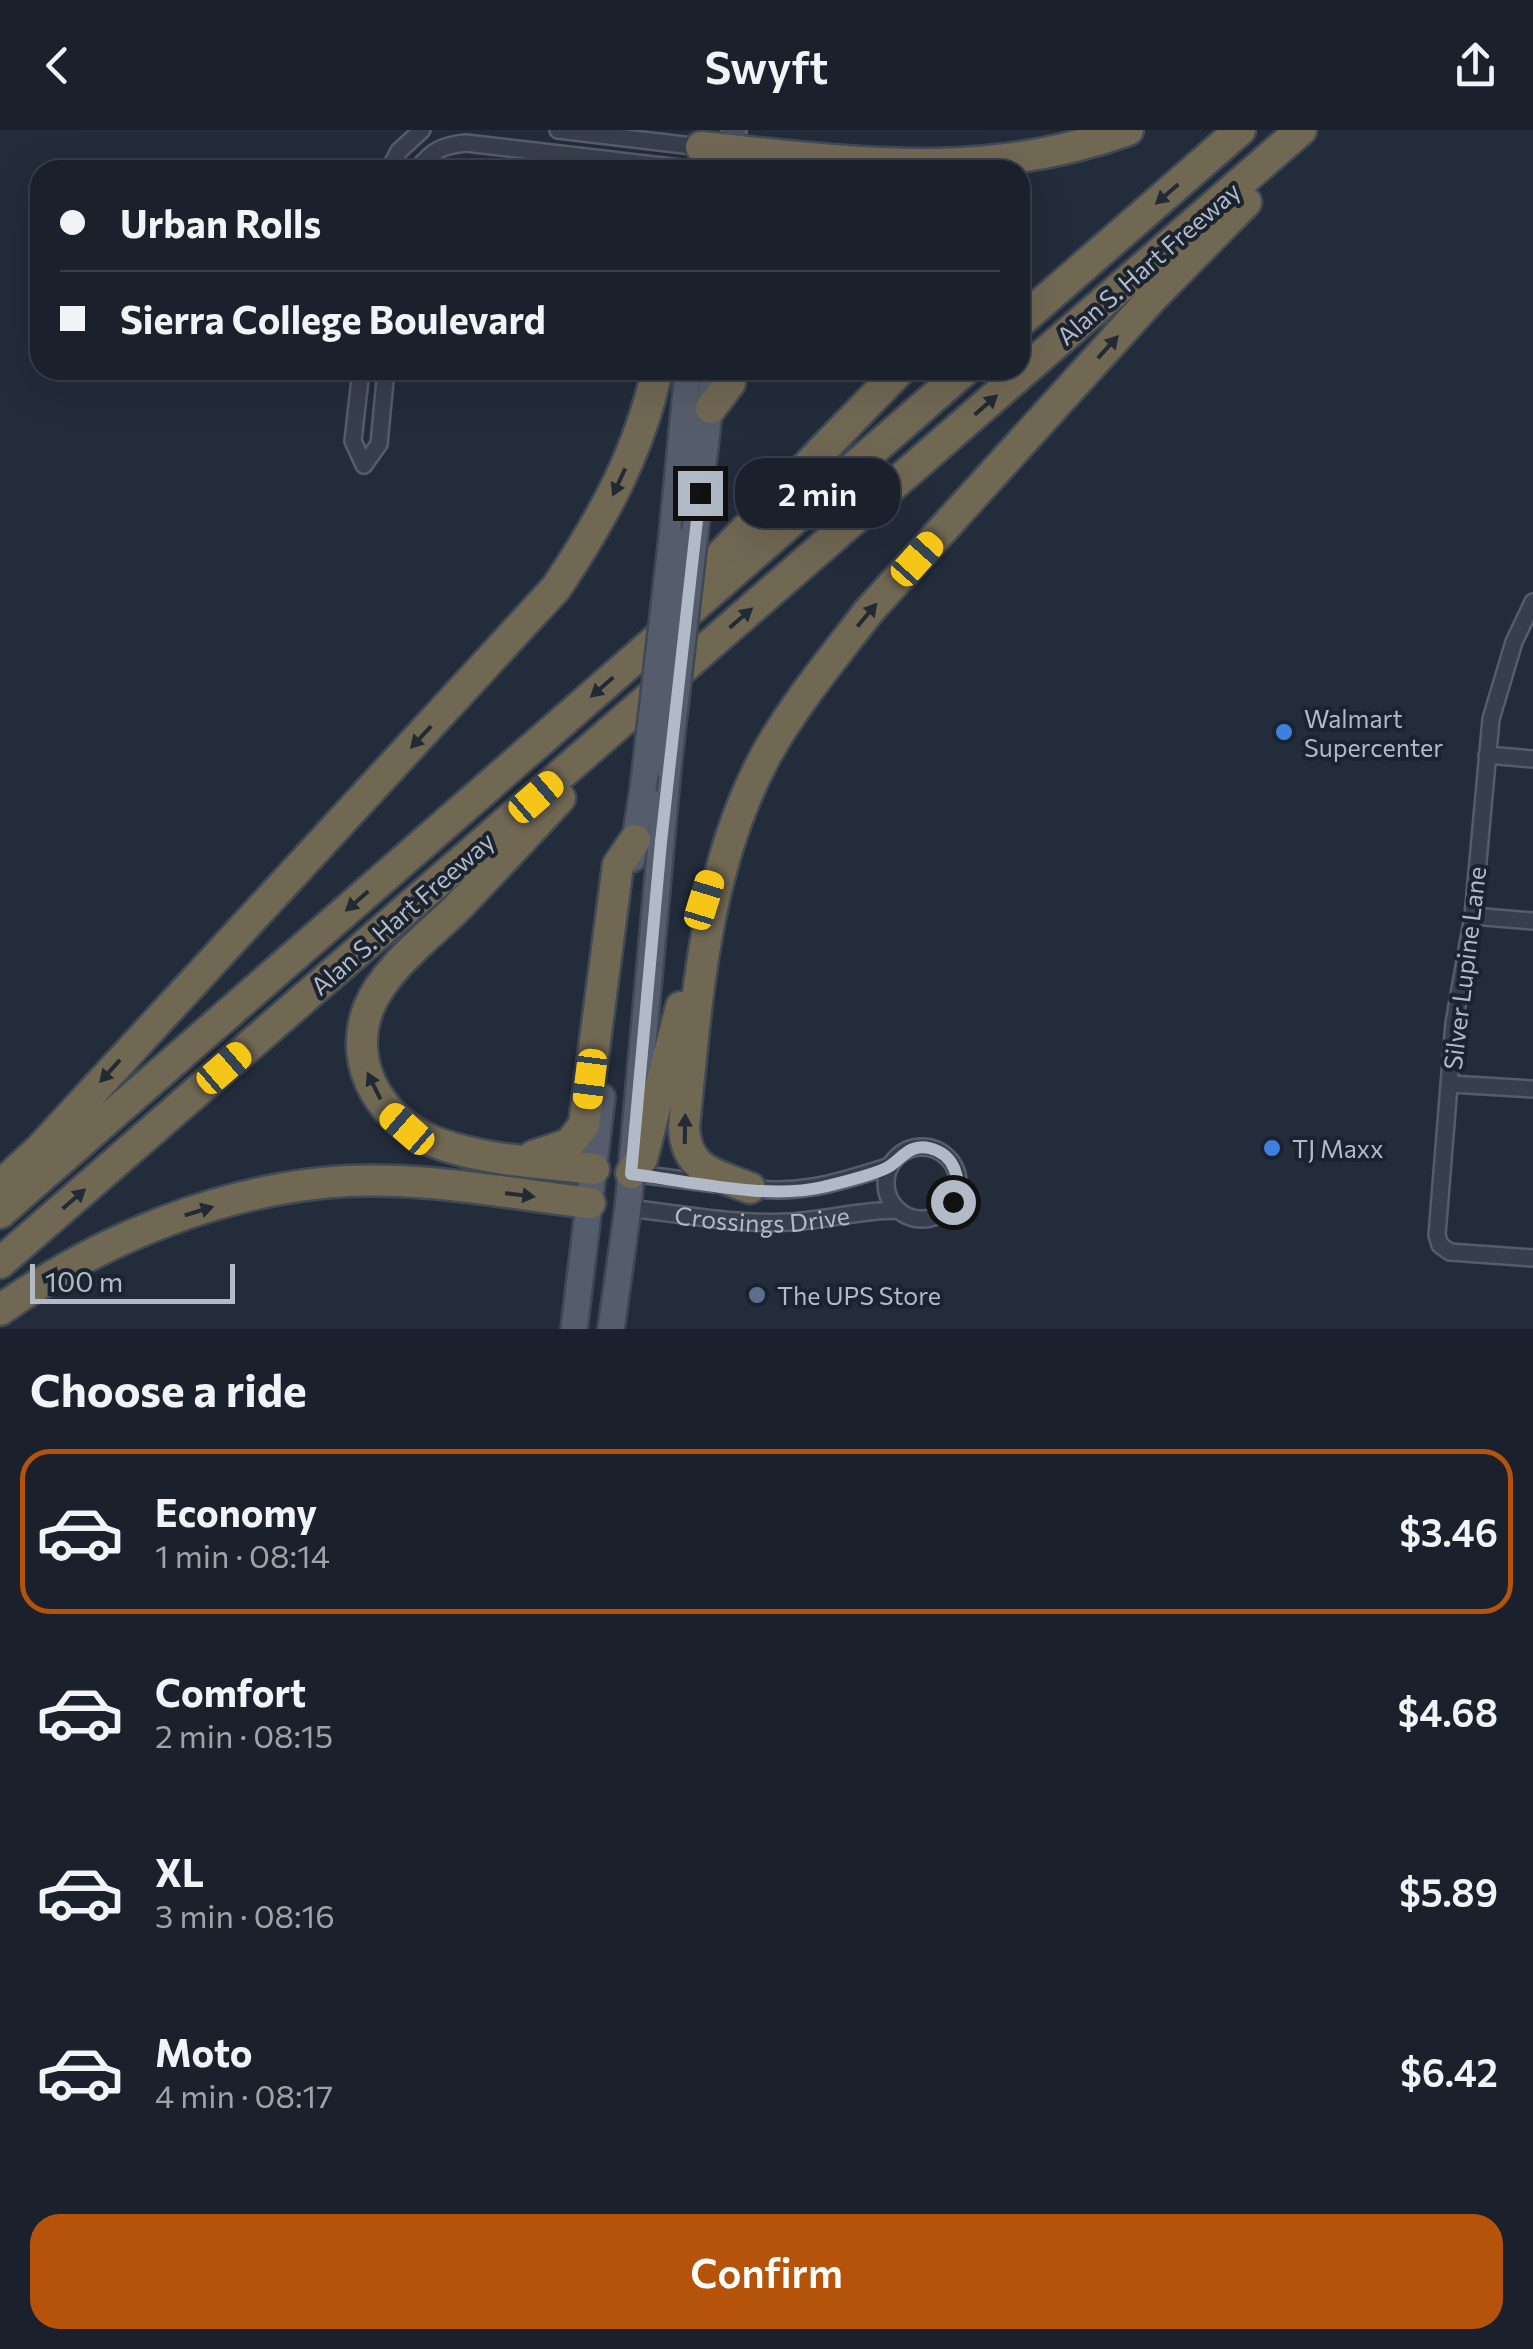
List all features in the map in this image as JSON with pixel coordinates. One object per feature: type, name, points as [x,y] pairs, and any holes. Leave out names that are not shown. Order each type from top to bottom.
[{"type":"highway","points":[[989,160],[1067,149],[1128,130]]},
{"type":"highway","name":"Alan S. Hart Freeway","points":[[1030,313],[1240,130]]},
{"type":"highway","name":"Alan S. Hart Freeway","points":[[1030,366],[1301,130]]},
{"type":"highway","points":[[631,1174],[642,1160],[716,862],[767,754],[816,680],[869,611],[1153,297],[1284,163],[1310,130]]},
{"type":"highway","points":[[699,154],[733,150],[834,160]]},
{"type":"highway","points":[[0,1186],[41,1148],[556,588],[596,528],[630,460],[653,380]]},
{"type":"highway","points":[[711,408],[730,380]]},
{"type":"highway","points":[[644,651],[723,554],[890,380]]},
{"type":"highway","name":"Alan S. Hart Freeway","points":[[0,1213],[955,380]]},
{"type":"highway","name":"Alan S. Hart Freeway","points":[[0,1263],[1014,380]]},
{"type":"highway","points":[[594,1169],[446,1146],[407,1129],[389,1113],[367,1074],[362,1054],[369,1008],[392,973],[679,672]]},
{"type":"highway","points":[[515,1159],[562,1148],[574,1140],[584,1125],[618,865],[635,840]]},
{"type":"highway","points":[[726,847],[707,932],[685,1145],[702,1169],[750,1188]]},
{"type":"highway","points":[[0,1310],[77,1262],[139,1232],[209,1208],[282,1190],[347,1181],[384,1181],[590,1203]]},
{"type":"main road","points":[[574,1329],[642,790],[687,380]]},
{"type":"main road","points":[[611,1329],[628,1208],[668,767],[713,380]]},
{"type":"main road","name":"Crossings Drive","points":[[594,1169],[631,1174]]},
{"type":"main road","points":[[590,1203],[628,1208]]},
{"type":"street","points":[[395,160],[422,130]]},
{"type":"street","points":[[558,130],[699,154]]},
{"type":"street","points":[[425,160],[446,145],[466,143],[699,154]]},
{"type":"street","points":[[359,380],[353,441],[364,464],[378,444],[385,380]]},
{"type":"street","name":"Silver Lupine Lane","points":[[1533,602],[1500,681],[1491,719],[1472,916],[1454,1023],[1437,1235],[1440,1245],[1450,1252],[1533,1258]]},
{"type":"street","points":[[1487,756],[1533,759]]},
{"type":"street","points":[[1472,916],[1533,921]]},
{"type":"street","points":[[1450,1084],[1533,1089]]},
{"type":"street","points":[[931,1148],[949,1159],[957,1173],[958,1190],[946,1211],[926,1220],[898,1210],[886,1189],[890,1166],[909,1150],[931,1148]]},
{"type":"street","name":"Crossings Drive","points":[[631,1174],[796,1191],[824,1187],[890,1166]]},
{"type":"street","name":"Crossings Drive","points":[[628,1208],[778,1222],[898,1210]]},
{"type":"place","name":"Walmart Supercenter","points":[[1284,732]]},
{"type":"place","name":"TJ Maxx","points":[[1272,1148]]},
{"type":"place","name":"The UPS Store","points":[[757,1295]]},
{"type":"route","points":[[700,493],[661,842],[631,1174],[796,1191],[824,1187],[890,1166],[896,1158],[920,1147],[941,1153],[952,1163],[958,1184],[953,1202]]}]
